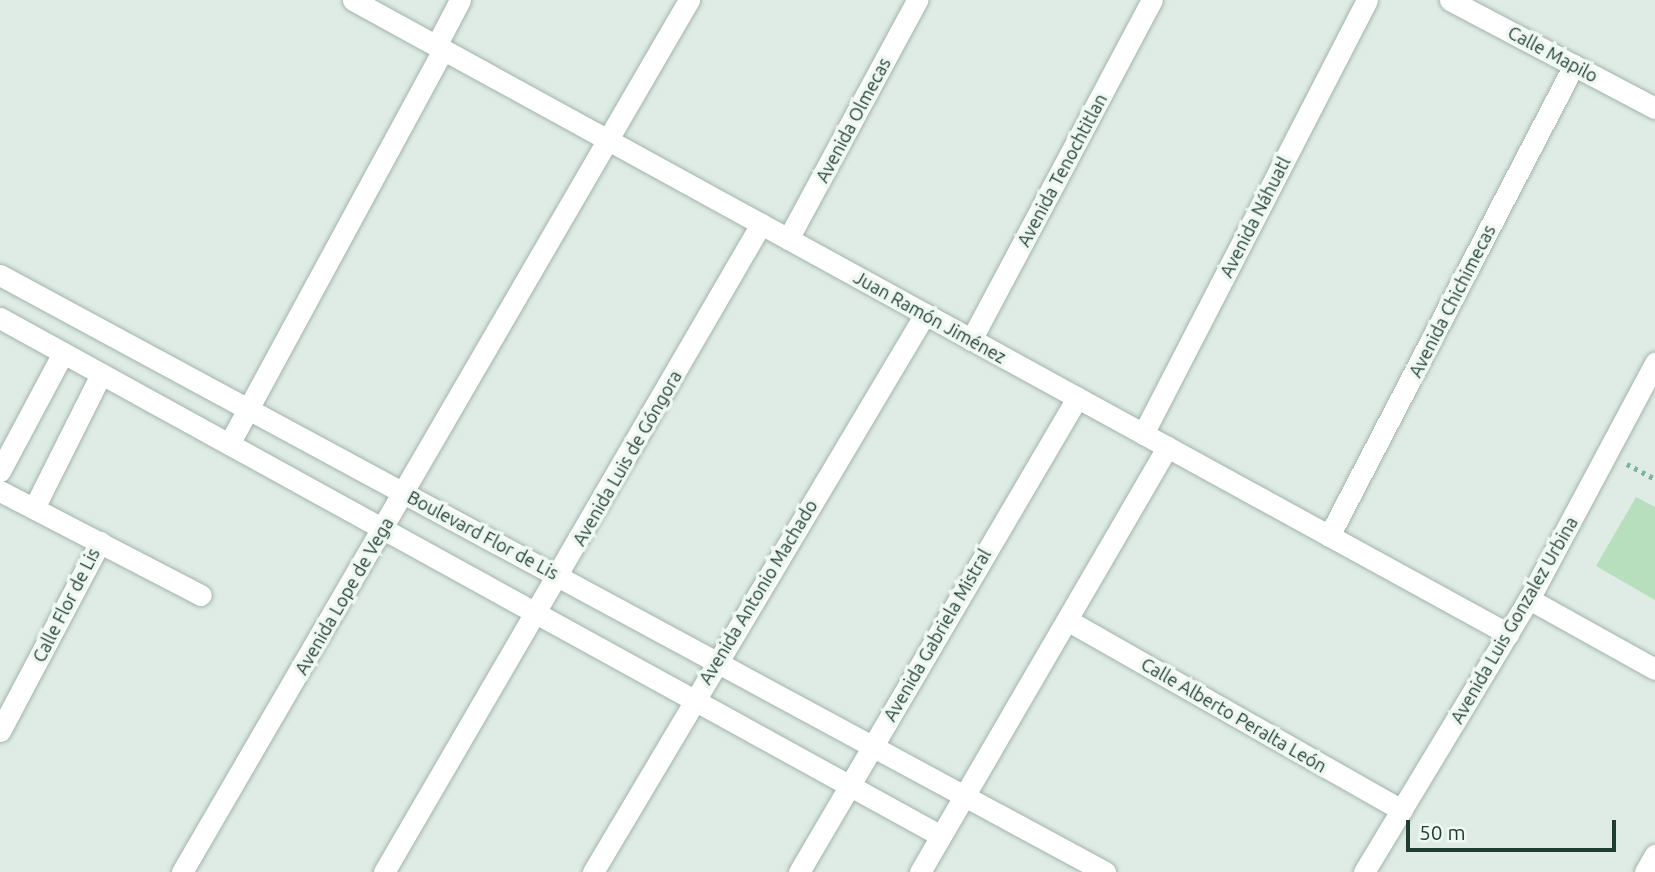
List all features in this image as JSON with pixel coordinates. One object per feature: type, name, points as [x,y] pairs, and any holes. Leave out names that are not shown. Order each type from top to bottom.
[{"type":"street","name":"Juan Ramón Jiménez","points":[[353,0],[612,139],[788,239],[1508,634]]},
{"type":"street","points":[[229,444],[439,48],[460,0]]},
{"type":"street","name":"Avenida Lope de Vega","points":[[182,872],[612,139],[689,0]]},
{"type":"street","name":"Avenida Olmecas","points":[[788,239],[917,0]]},
{"type":"street","name":"Avenida Tenochtitlan","points":[[971,340],[1152,0]]},
{"type":"street","name":"Avenida Náhuatl","points":[[1143,434],[1367,0]]},
{"type":"street","name":"Calle Mapilo","points":[[1450,0],[1655,108]]},
{"type":"street","name":"Avenida Chichimecas","points":[[1329,536],[1574,65]]},
{"type":"street","name":"Avenida Luis de Góngora","points":[[384,872],[539,615],[761,224]]},
{"type":"street","name":"Boulevard Flor de Lis","points":[[0,275],[1105,872]]},
{"type":"street","name":"Avenida Antonio Machado","points":[[593,872],[925,314]]},
{"type":"street","points":[[0,318],[941,836]]},
{"type":"street","points":[[0,471],[63,353]]},
{"type":"street","name":"Avenida Luis Gonzalez Urbina","points":[[1364,872],[1529,599],[1655,363]]},
{"type":"street","points":[[34,508],[101,374]]},
{"type":"street","name":"Avenida Gabriela Mistral","points":[[799,872],[1077,398]]},
{"type":"street","points":[[920,872],[1167,447]]},
{"type":"street","name":"Calle Flor de Lis","points":[[0,491],[100,542],[0,731]]},
{"type":"street","points":[[100,542],[201,595]]},
{"type":"street","points":[[1529,599],[1655,669]]},
{"type":"street","name":"Calle Alberto Peralta León","points":[[1067,620],[1402,810]]},
{"type":"street","points":[[1645,872],[1655,855]]},
{"type":"path","points":[[1607,454],[1655,479]]},
{"type":"green space","points":[[1636,497],[1655,507],[1655,600],[1596,566]]}]
